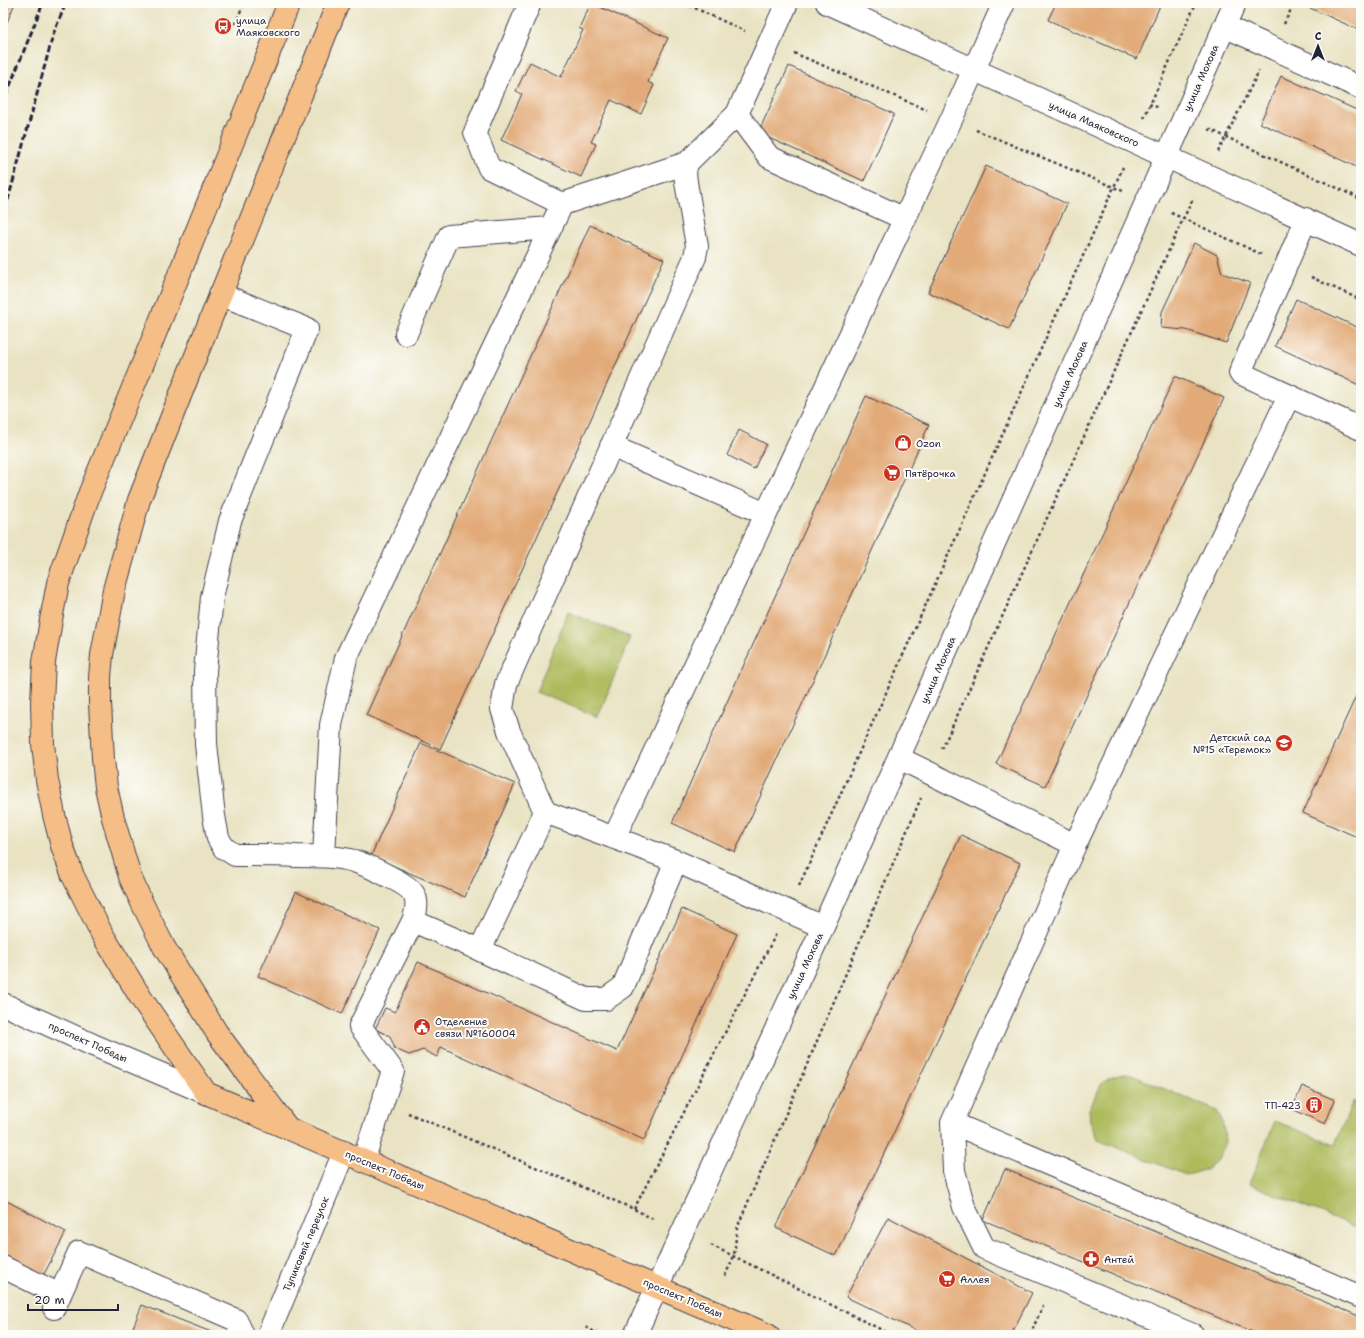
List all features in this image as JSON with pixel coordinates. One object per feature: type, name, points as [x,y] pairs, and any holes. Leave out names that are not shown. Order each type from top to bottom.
[{"type":"main road","points":[[206,1094],[141,998],[102,934],[73,876],[62,846],[47,780],[43,744],[42,702],[44,662],[50,620],[58,583],[90,492],[289,3]]},
{"type":"main road","points":[[287,1128],[217,1033],[164,947],[142,905],[130,877],[112,818],[103,759],[100,703],[102,655],[114,590],[139,500],[220,294],[338,3]]},
{"type":"main road","name":"проспект Победы","points":[[206,1094],[354,1156],[768,1335]]},
{"type":"street","points":[[530,3],[475,132],[489,168],[562,204],[687,163],[737,114],[787,3]]},
{"type":"street","name":"улица Маяковского","points":[[827,3],[1361,245]]},
{"type":"street","points":[[614,838],[904,219],[952,120],[1004,3]]},
{"type":"street","name":"улица Мохова","points":[[635,1335],[658,1287],[681,1232],[823,928],[1235,3]]},
{"type":"street","points":[[1224,26],[1361,88]]},
{"type":"street","points":[[737,114],[769,157],[904,219]]},
{"type":"street","points":[[687,163],[685,172],[686,182],[697,246],[695,257],[506,684],[502,709],[509,731],[545,812],[676,861],[823,928]]},
{"type":"street","points":[[324,856],[331,725],[346,658],[562,204]]},
{"type":"street","points":[[1306,219],[1240,373],[1361,429]]},
{"type":"street","points":[[406,334],[449,236],[550,228]]},
{"type":"street","points":[[220,294],[307,329],[230,521],[212,597],[205,671],[206,744],[215,823],[218,838],[224,848],[235,855],[324,856],[354,861],[381,872],[405,885],[416,898],[416,910],[413,922],[480,950],[586,1000],[606,999],[623,988],[676,861]]},
{"type":"street","points":[[1193,1335],[984,1248],[964,1207],[954,1171],[952,1123],[1075,845],[1289,396]]},
{"type":"street","points":[[611,446],[766,514]]},
{"type":"street","points":[[899,758],[1075,845]]},
{"type":"street","points":[[480,950],[545,812]]},
{"type":"street","name":"Тупиковый переулок","points":[[268,1335],[354,1156],[382,1102],[393,1071],[360,1026],[413,922]]},
{"type":"street","name":"проспект Победы","points":[[3,1004],[206,1094]]},
{"type":"street","points":[[952,1123],[1361,1298]]},
{"type":"street","points":[[3,1267],[57,1302],[79,1252],[236,1320],[243,1335]]},
{"type":"path","points":[[234,24],[244,3]]},
{"type":"path","points":[[684,3],[769,42],[1147,201],[1183,219],[1361,300]]},
{"type":"path","points":[[634,1209],[788,912],[1134,142],[1149,104],[1196,3]]},
{"type":"path","points":[[725,1276],[734,1256],[737,1228],[931,774],[1183,219],[1294,3]]},
{"type":"path","points":[[1149,104],[1226,136],[1361,199]]},
{"type":"path","points":[[382,1102],[653,1218]]},
{"type":"path","points":[[711,1245],[892,1335]]},
{"type":"path","points":[[1030,1335],[1055,1277]]},
{"type":"path","points":[[586,1326],[600,1335]]},
{"type":"green space","points":[[568,612],[630,637],[598,717],[536,692]]},
{"type":"green space","points":[[1123,1074],[1129,1074],[1217,1111],[1222,1120],[1225,1142],[1218,1160],[1206,1169],[1186,1175],[1098,1140],[1090,1122],[1089,1109],[1102,1083],[1110,1078]]},
{"type":"green space","points":[[1353,1101],[1361,1105],[1361,1229],[1249,1184],[1275,1121],[1335,1145]]},
{"type":"building","points":[[3,3],[15,3],[3,32]]},
{"type":"building","points":[[591,3],[668,38],[648,82],[654,85],[641,114],[611,100],[591,142],[596,144],[581,177],[501,140],[522,94],[516,91],[530,62],[561,77],[583,30],[579,28]]},
{"type":"building","points":[[1056,3],[1161,3],[1137,59],[1048,20]]},
{"type":"building","points":[[1299,3],[1361,3],[1361,31]]},
{"type":"building","points":[[789,66],[894,114],[864,181],[758,133]]},
{"type":"building","points":[[1281,76],[1361,112],[1361,169],[1260,123]]},
{"type":"building","points":[[986,166],[1067,204],[1009,329],[928,292]]},
{"type":"building","points":[[590,225],[664,259],[440,749],[366,715]]},
{"type":"building","points":[[1194,243],[1217,255],[1222,273],[1250,283],[1226,343],[1186,330],[1161,328],[1162,312]]},
{"type":"building","points":[[1296,299],[1361,329],[1361,386],[1275,346]]},
{"type":"building","points":[[1175,376],[1224,398],[1045,786],[996,764]]},
{"type":"building","points":[[866,396],[929,425],[735,852],[672,823]]},
{"type":"building","points":[[739,430],[766,444],[754,469],[727,455]]},
{"type":"building","points":[[1361,685],[1361,830],[1357,837],[1303,813]]},
{"type":"building","points":[[421,743],[515,784],[465,897],[371,856]]},
{"type":"building","points":[[961,835],[1020,863],[836,1256],[776,1228]]},
{"type":"building","points":[[296,892],[380,930],[342,1014],[258,976]]},
{"type":"building","points":[[682,909],[737,934],[644,1140],[441,1047],[437,1057],[423,1050],[409,1055],[395,1049],[390,1036],[375,1029],[385,1008],[395,1012],[418,962],[617,1051]]},
{"type":"building","name":"ТП-423","points":[[1302,1086],[1335,1100],[1325,1124],[1292,1109]]},
{"type":"building","points":[[1005,1169],[1361,1317],[1361,1335],[1260,1335],[983,1220]]},
{"type":"building","points":[[3,1199],[66,1232],[43,1276],[3,1256]]},
{"type":"building","points":[[888,1217],[1032,1293],[1011,1335],[925,1335],[846,1297]]},
{"type":"building","points":[[142,1305],[219,1335],[130,1335]]},
{"type":"railway","points":[[3,103],[43,3]]},
{"type":"railway","points":[[3,218],[54,32],[66,3]]},
{"type":"place","name":"улица Маяковского","points":[[223,26]]},
{"type":"place","name":"Ozon","points":[[903,443]]},
{"type":"place","name":"Пятёрочка","points":[[892,473]]},
{"type":"place","name":"Детский сад №15 «Теремок»","points":[[1284,743]]},
{"type":"place","name":"Отделение связи №160004","points":[[422,1027]]},
{"type":"place","name":"ТП-423","points":[[1314,1105]]},
{"type":"place","name":"Антей","points":[[1091,1259]]},
{"type":"place","name":"Аллея","points":[[947,1279]]}]
